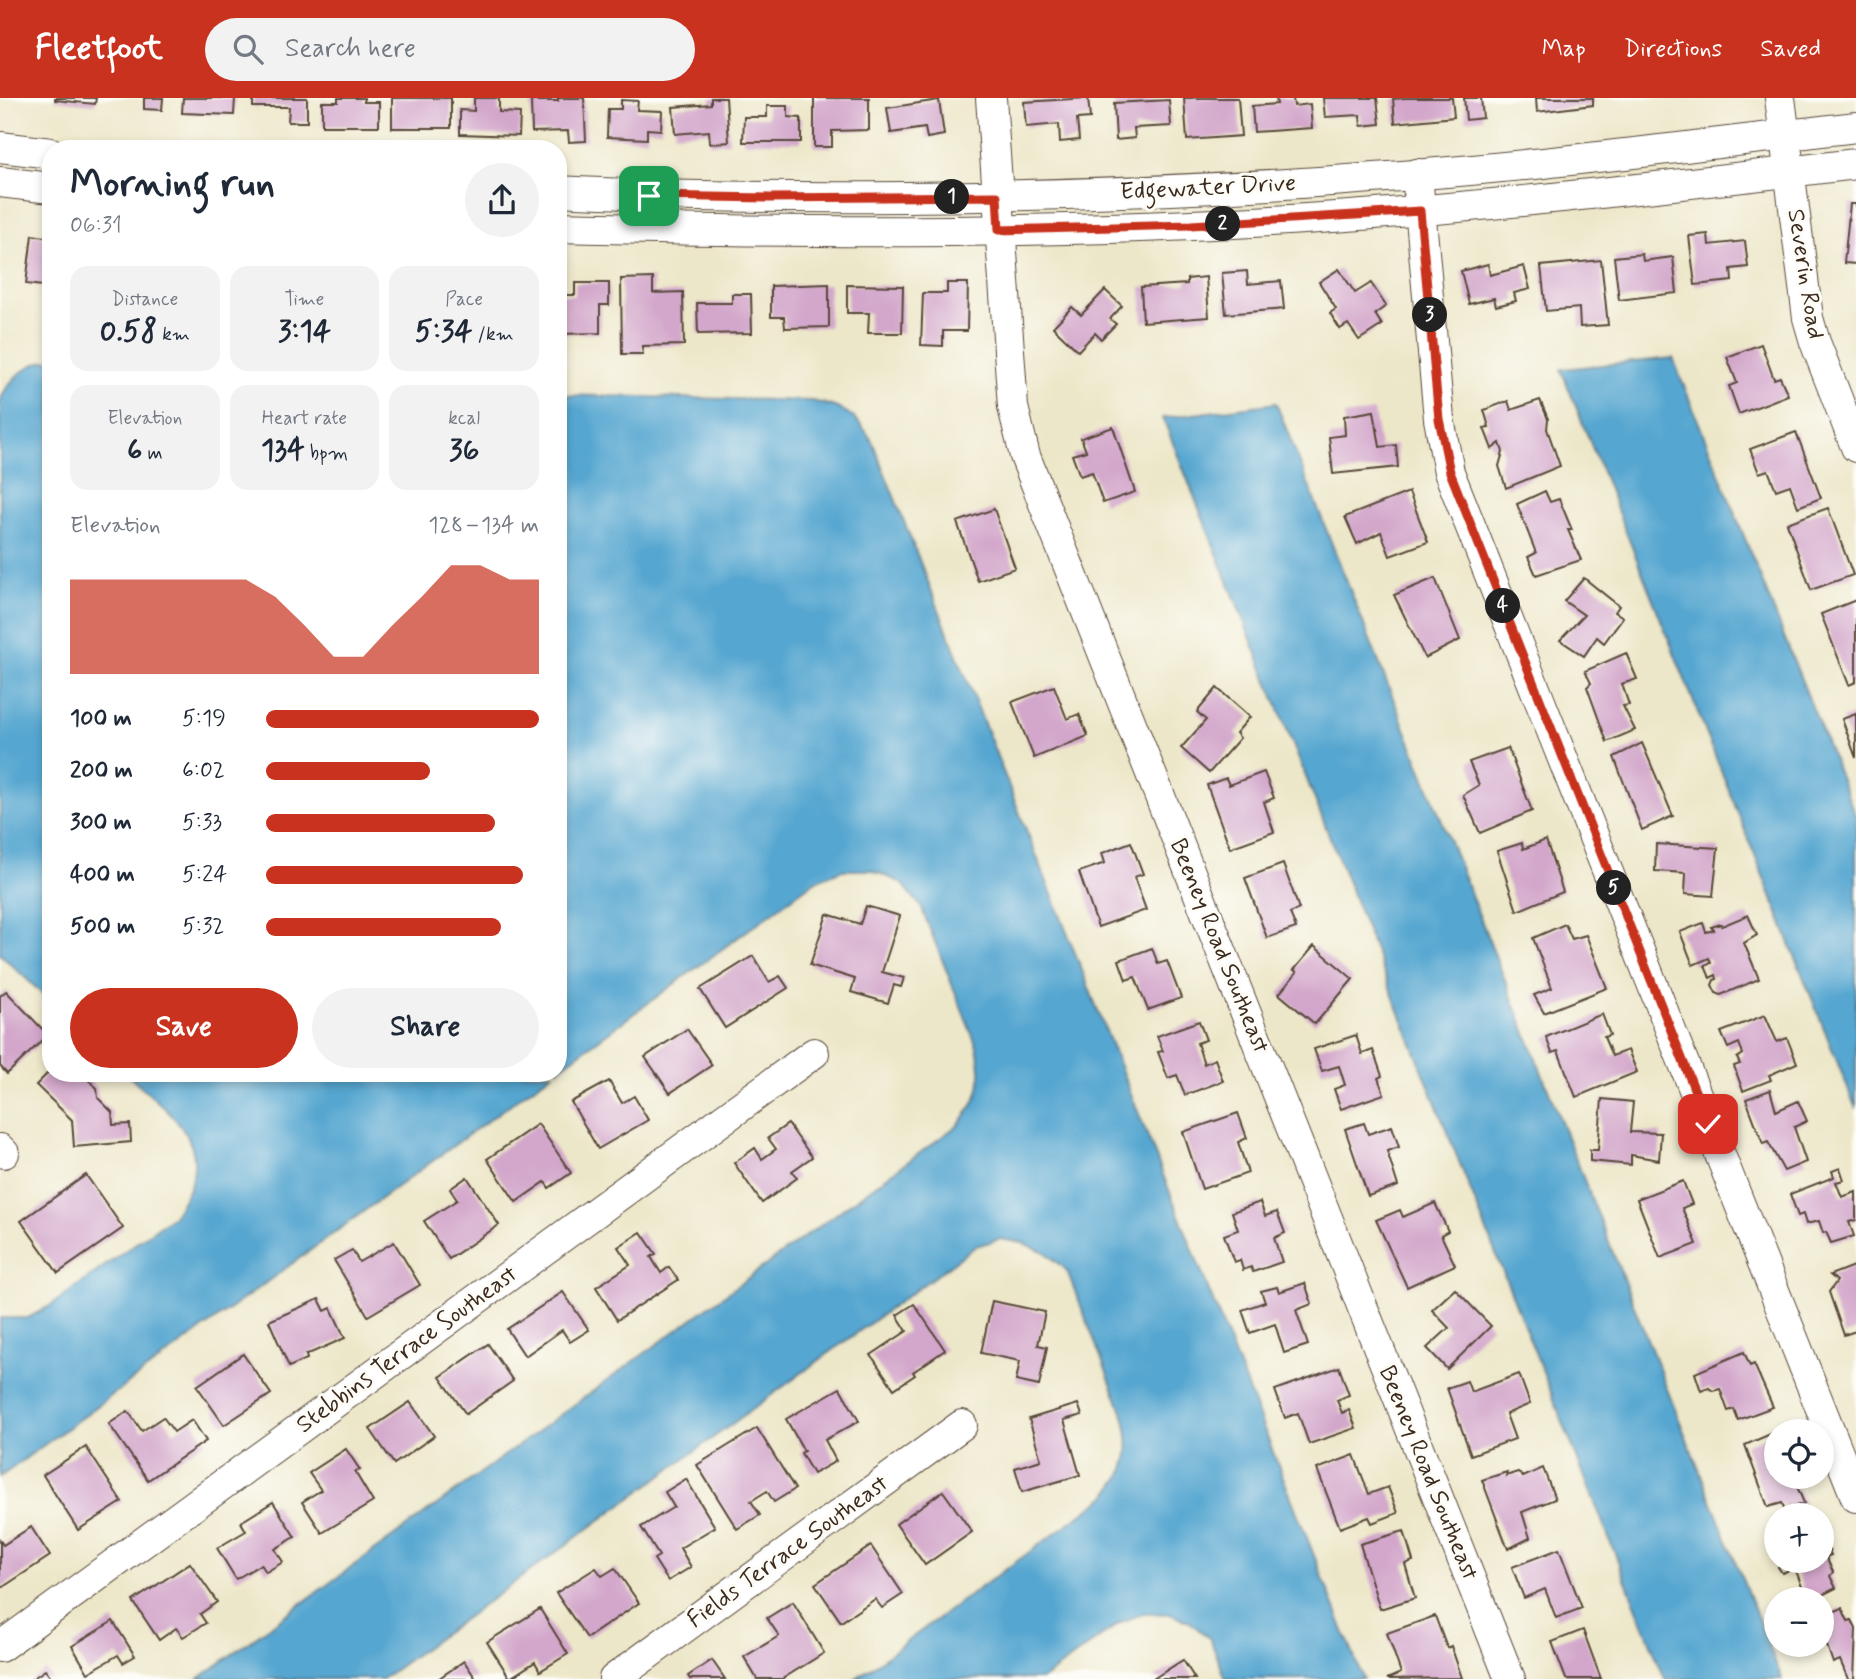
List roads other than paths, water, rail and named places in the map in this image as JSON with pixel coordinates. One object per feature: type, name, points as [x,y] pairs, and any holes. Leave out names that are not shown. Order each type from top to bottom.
[{"type":"street","name":"Beeney Road Southeast","points":[[991,98],[1013,407],[1025,456],[1510,1679]]},
{"type":"street","name":"Severin Road","points":[[1780,98],[1808,318],[1815,342],[1848,404],[1856,447]]},
{"type":"street","name":"Edgewater Drive","points":[[567,191],[769,198],[1131,193],[1544,163],[1856,127]]},
{"type":"street","points":[[0,147],[42,152]]},
{"type":"street","name":"Edgewater Drive","points":[[567,227],[798,233],[1191,225],[1420,211],[1593,195],[1856,164]]},
{"type":"street","points":[[1417,174],[1439,419],[1450,472],[1856,1497]]},
{"type":"street","points":[[0,181],[42,187]]},
{"type":"street","name":"Stebbins Terrace Southeast","points":[[0,1647],[814,1053]]},
{"type":"street","name":"Fields Terrace Southeast","points":[[614,1679],[962,1425]]},
{"type":"water","points":[[1673,358],[1856,817],[1856,1109],[1561,369]]},
{"type":"water","points":[[42,361],[42,994],[0,954],[0,402],[13,380]]},
{"type":"water","points":[[567,395],[812,401],[848,413],[872,441],[1363,1679],[1226,1679],[1210,1639],[1190,1622],[1170,1614],[1144,1613],[1121,1622],[1043,1679],[855,1679],[1105,1497],[1119,1479],[1127,1461],[1125,1419],[1067,1271],[1045,1252],[1023,1243],[1000,1239],[976,1246],[382,1679],[198,1679],[958,1125],[972,1106],[979,1089],[977,1047],[921,907],[902,883],[872,870],[842,870],[815,881],[567,1062]]},
{"type":"water","points":[[1276,403],[1764,1634],[1764,1657],[1773,1657],[1782,1679],[1665,1679],[1163,418]]},
{"type":"water","points":[[136,1082],[541,1082],[0,1477],[0,1318],[28,1318],[50,1306],[173,1216],[187,1192],[194,1171],[193,1152],[187,1135],[161,1105]]}]
